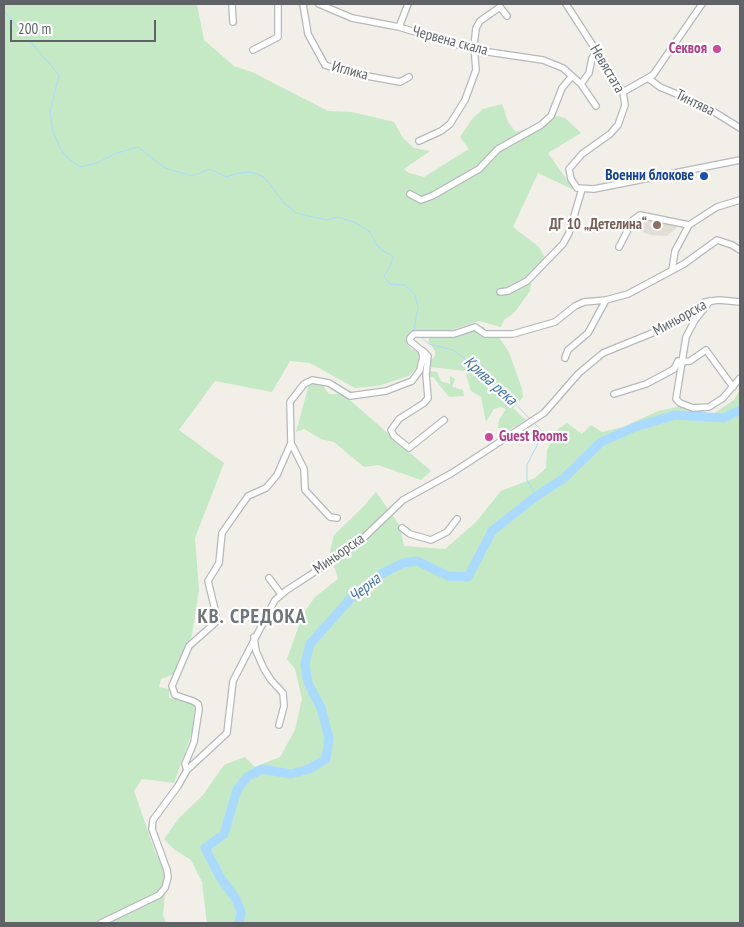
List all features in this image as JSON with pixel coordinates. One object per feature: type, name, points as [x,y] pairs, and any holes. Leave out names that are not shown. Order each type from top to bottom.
[{"type":"street","points":[[232,4],[233,22]]},
{"type":"street","points":[[253,50],[278,37],[278,4]]},
{"type":"street","name":"Иглика","points":[[303,4],[308,34],[325,65],[345,72],[400,82],[409,77]]},
{"type":"street","name":"Червена скала","points":[[319,4],[352,18],[399,27],[475,50],[544,60],[563,68],[581,84],[596,106]]},
{"type":"street","points":[[399,27],[408,4]]},
{"type":"street","name":"Невястата","points":[[566,4],[623,92],[625,105],[618,125],[610,134],[582,154],[569,169],[569,175],[574,184],[582,189]]},
{"type":"street","points":[[623,92],[649,79],[702,4]]},
{"type":"street","points":[[419,141],[441,132],[450,124],[460,108],[476,70],[476,28],[480,21],[500,7],[507,16]]},
{"type":"street","points":[[581,84],[589,73],[592,58],[596,51]]},
{"type":"street","points":[[410,194],[421,200],[432,196],[479,169],[498,149],[541,126],[551,116],[562,88],[572,76]]},
{"type":"street","name":"Тинтява","points":[[649,79],[660,87],[704,105],[740,128]]},
{"type":"street","points":[[500,292],[508,292],[528,281],[563,244],[569,233],[582,189],[594,189],[740,160]]},
{"type":"street","points":[[672,270],[675,251],[689,225],[717,206],[740,200]]},
{"type":"street","points":[[619,247],[633,220],[640,215],[689,225]]},
{"type":"street","points":[[444,420],[409,448],[394,436],[391,430],[399,419],[424,403],[428,398],[426,374],[428,356],[410,341],[414,334],[454,334],[478,327],[485,334],[513,334],[555,322],[575,306],[584,302],[606,300],[628,294],[691,260],[717,240],[740,250]]},
{"type":"street","points":[[565,358],[568,350],[588,333],[606,300]]},
{"type":"street","points":[[710,301],[695,320],[686,337],[680,362],[676,399],[687,406],[697,408],[715,405],[740,378]]},
{"type":"street","name":"Миньорска","points":[[100,923],[159,895],[165,888],[168,877],[167,870],[152,829],[153,820],[178,786],[186,770],[227,732],[233,681],[269,608],[281,594],[356,545],[403,500],[452,473],[537,418],[596,358],[672,325],[694,308],[710,301],[740,302]]},
{"type":"street","points":[[186,770],[185,764],[194,742],[199,709],[198,704],[194,701],[175,695],[172,686],[189,646],[215,623],[216,614],[208,577],[219,563],[222,533],[248,496],[273,483],[282,466],[290,443],[290,402],[308,380],[329,382],[350,396],[386,391],[412,381],[422,364],[424,356],[421,350]]},
{"type":"street","points":[[680,362],[690,361],[706,350],[733,386]]},
{"type":"street","points":[[614,394],[646,384],[670,371],[682,355]]},
{"type":"street","points":[[290,443],[304,469],[305,490],[330,517],[337,518]]},
{"type":"street","points":[[402,528],[418,537],[431,540],[447,532],[457,519]]},
{"type":"street","points":[[269,578],[281,594]]},
{"type":"street","points":[[254,637],[256,650],[264,669],[271,680],[284,693],[284,706],[279,724]]},
{"type":"shaded area","name":"ДГ 10 „Детелина“","points":[[641,216],[681,224],[667,236],[651,235],[636,230],[633,226]]},
{"type":"green space","points":[[4,4],[197,4],[204,40],[234,66],[252,72],[328,111],[352,112],[394,122],[403,138],[414,148],[430,151],[404,169],[409,173],[424,177],[469,149],[460,137],[473,118],[483,109],[502,104],[508,122],[516,132],[536,125],[550,114],[565,118],[581,133],[548,153],[574,190],[538,173],[513,227],[539,247],[545,258],[527,279],[531,284],[530,291],[514,313],[504,320],[501,327],[479,321],[451,330],[416,330],[410,333],[407,343],[411,349],[419,352],[417,367],[409,376],[378,386],[355,388],[310,363],[290,361],[272,392],[215,381],[179,430],[224,463],[195,538],[199,590],[192,635],[174,674],[161,679],[159,687],[169,689],[169,698],[188,701],[195,706],[192,732],[174,783],[142,779],[134,791],[156,854],[167,870],[163,915],[166,923],[4,923]]},
{"type":"green space","points":[[479,326],[484,327],[486,331],[495,332],[509,352],[522,389],[523,397],[513,408],[526,420],[502,434],[498,426],[499,420],[506,409],[501,407],[494,409],[486,422],[481,397],[471,391],[465,371],[430,367],[430,371],[437,372],[441,381],[450,384],[450,376],[455,379],[452,387],[463,390],[464,396],[449,397],[433,377],[425,377],[421,371],[435,356],[435,351],[428,341],[431,335],[450,335]]},
{"type":"green space","points":[[321,383],[329,394],[343,394],[431,471],[421,480],[378,465],[364,467],[334,442],[321,439],[304,429],[296,432],[309,384]]},
{"type":"green space","points":[[740,390],[740,923],[207,923],[202,882],[191,860],[175,850],[164,839],[179,818],[203,795],[224,765],[245,757],[255,767],[280,757],[295,730],[302,699],[295,669],[287,659],[303,614],[315,597],[338,579],[330,551],[334,535],[376,492],[400,526],[404,546],[445,549],[475,523],[501,491],[535,478],[546,468],[547,450],[558,429],[567,423],[582,434],[591,425],[602,432],[623,427],[658,411],[682,406],[713,414],[734,400]]},
{"type":"waterway","name":"Крива река","points":[[4,11],[59,75],[50,112],[53,132],[63,154],[80,167],[97,163],[117,153],[138,147],[165,168],[192,176],[210,169],[226,177],[251,172],[264,177],[284,203],[296,213],[327,220],[338,217],[356,223],[370,232],[376,244],[382,250],[394,257],[384,277],[390,284],[404,285],[415,294],[418,307],[414,331]]},
{"type":"waterway","name":"Крива река","points":[[421,337],[429,344],[453,350],[464,358],[476,371],[503,391],[531,420]]},
{"type":"waterway","name":"Черна","points":[[239,923],[241,912],[236,899],[220,877],[205,848],[224,834],[237,790],[247,777],[262,769],[291,774],[309,769],[326,759],[329,738],[321,708],[308,683],[305,664],[310,644],[350,599],[381,574],[403,563],[417,561],[448,576],[468,577],[492,531],[535,497],[563,479],[601,442],[635,427],[675,415],[724,418],[740,410]]},
{"type":"waterway","name":"Крива река","points":[[534,423],[541,430],[540,439],[527,465],[527,480],[535,497]]},
{"type":"place","name":"Секвоя","points":[[717,49]]},
{"type":"place","name":"Военни блокове","points":[[704,176]]},
{"type":"place","name":"ДГ 10 „Детелина“","points":[[657,225]]},
{"type":"place","name":"Guest Rooms","points":[[489,437]]},
{"type":"district","name":"КВ. СРЕДОКА","points":[[252,617]]}]
